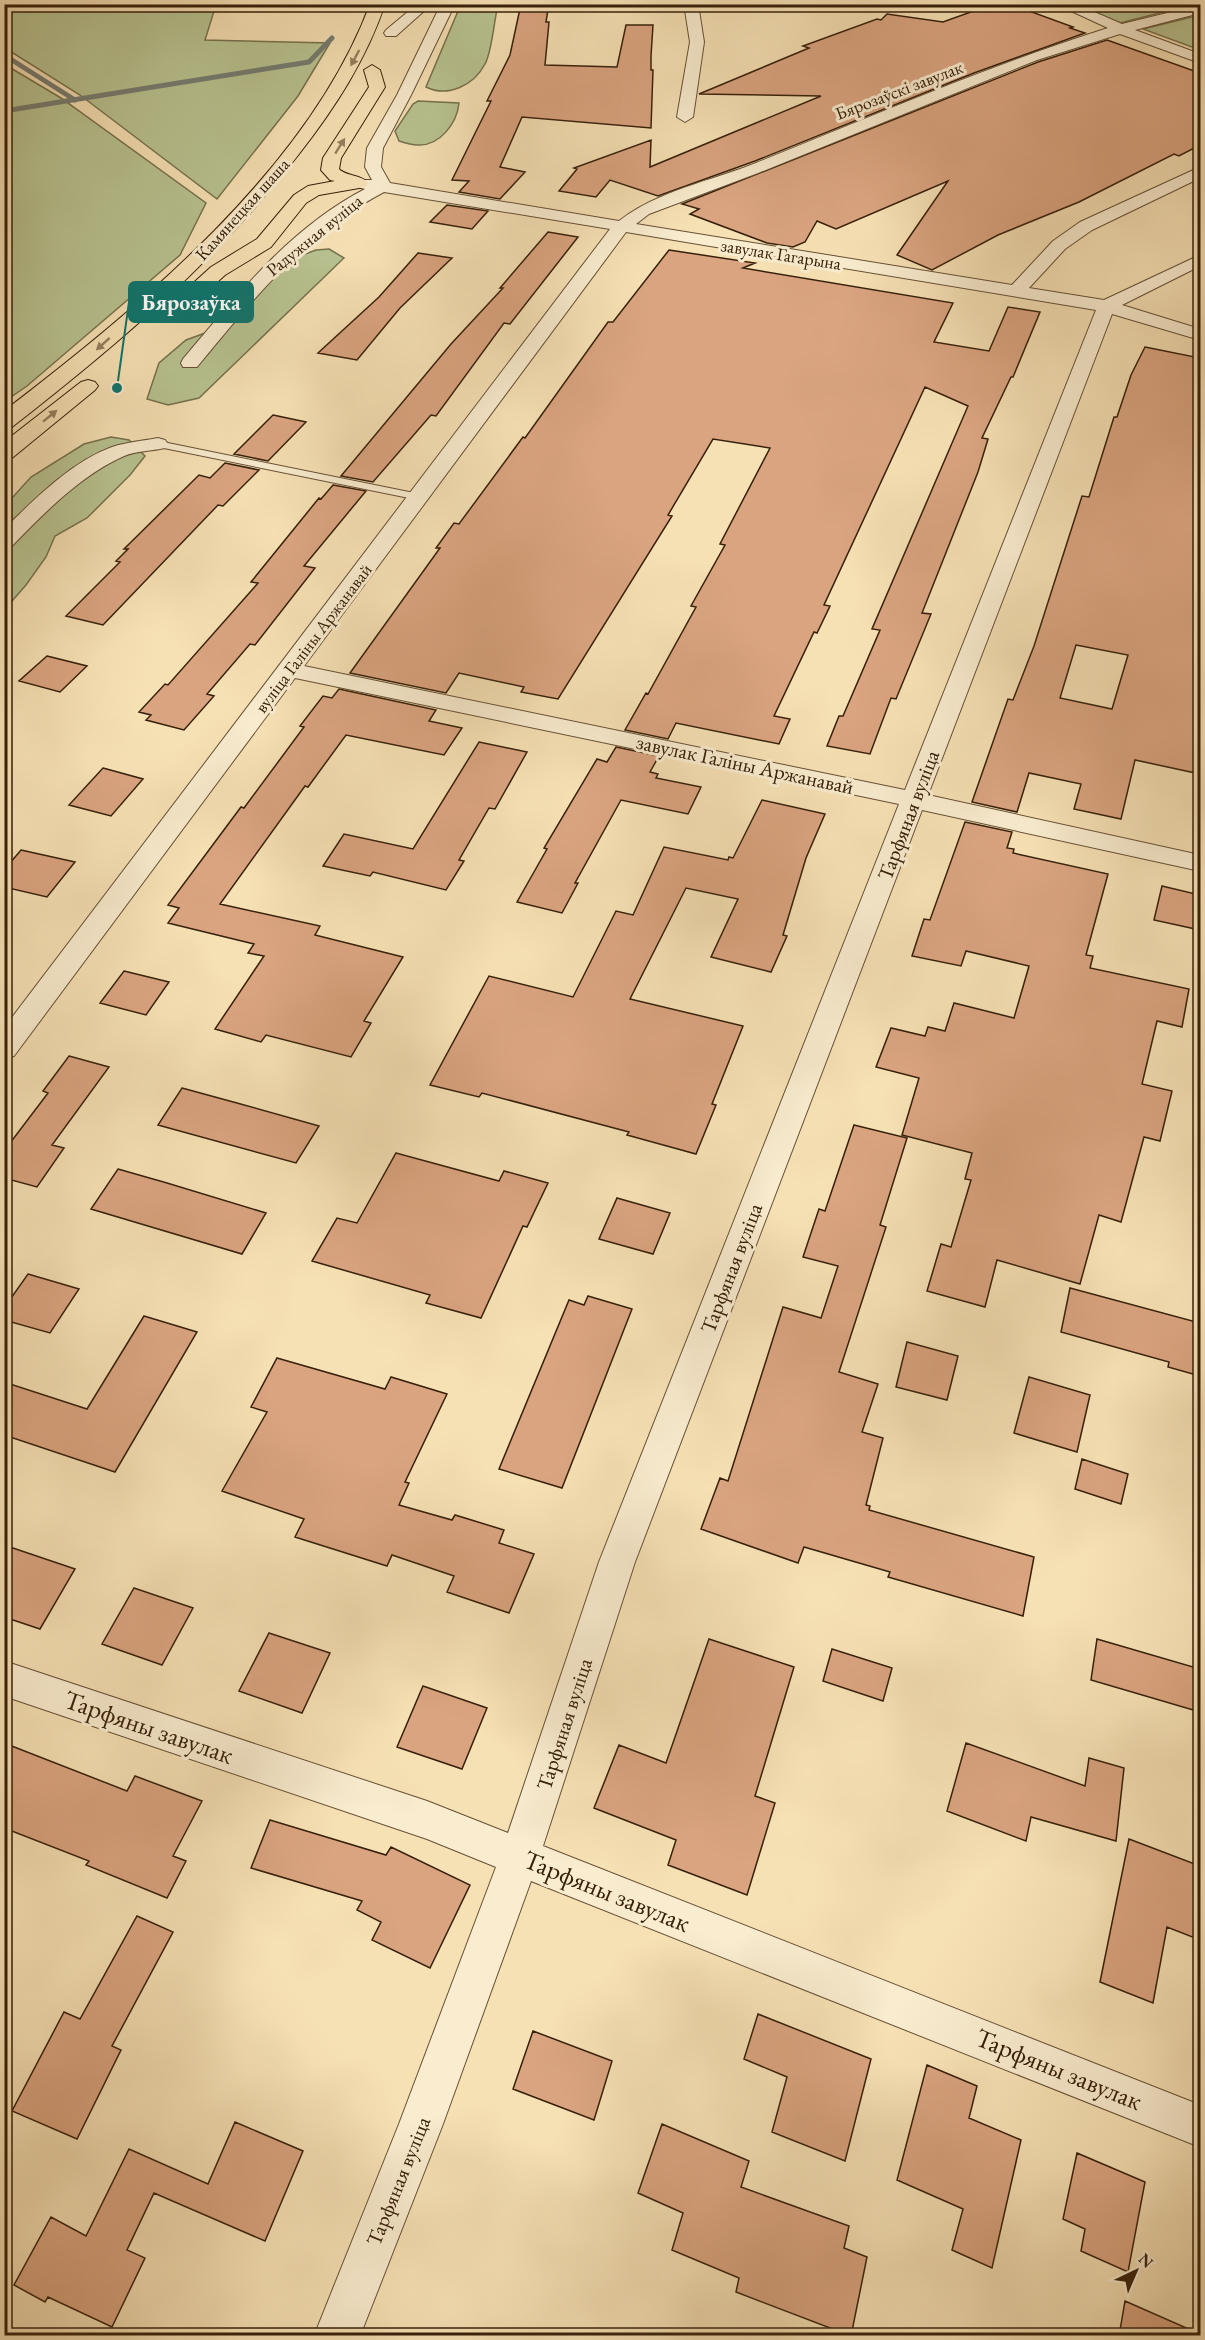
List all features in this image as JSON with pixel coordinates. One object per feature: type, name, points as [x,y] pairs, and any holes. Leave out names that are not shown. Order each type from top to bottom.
[{"type":"main road","name":"Камянецкая шаша","points":[[4,422],[84,361],[217,241],[277,174],[322,112],[356,59],[378,4]]},
{"type":"main road","points":[[312,163],[372,70],[402,4]]},
{"type":"main road","points":[[358,183],[336,176],[330,170],[332,158],[377,87],[372,70]]},
{"type":"main road","points":[[218,271],[301,178]]},
{"type":"main road","name":"Камянецкая шаша","points":[[170,314],[218,271],[264,243],[300,199],[314,190],[358,183]]},
{"type":"main road","points":[[4,453],[102,374]]},
{"type":"street","points":[[386,43],[417,10],[418,4]]},
{"type":"street","name":"Радужная вуліца","points":[[190,363],[269,269],[357,198],[383,186],[373,167],[375,147],[404,95],[448,4]]},
{"type":"street","points":[[684,117],[697,42],[691,4]]},
{"type":"street","points":[[1063,4],[1120,29],[1200,59]]},
{"type":"street","points":[[1138,11],[1173,13],[1200,9]]},
{"type":"street","name":"Бярозаўскі завулак","points":[[621,227],[643,210],[752,170],[1032,57],[1120,29],[1200,9]]},
{"type":"street","points":[[1016,292],[1059,245],[1086,226],[1200,172]]},
{"type":"street","name":"завулак Гагарына","points":[[358,183],[1106,306],[1200,335]]},
{"type":"street","name":"вуліца Галіны Аржанавай","points":[[4,1049],[621,227]]},
{"type":"street","points":[[1106,306],[1200,260]]},
{"type":"street","name":"Тарфяная вуліца","points":[[337,2336],[421,2124],[520,1857],[617,1562],[1106,306]]},
{"type":"street","points":[[4,541],[29,516],[91,466],[118,451],[158,444]]},
{"type":"street","name":"завулак Галіны Аржанавай","points":[[289,670],[914,800],[1200,863]]},
{"type":"street","name":"Тарфяны завулак","points":[[4,1678],[427,1820],[1200,2126]]},
{"type":"lane","points":[[158,444],[419,497]]},
{"type":"green space","points":[[461,4],[498,5],[487,59],[474,78],[460,88],[434,90],[426,87]]},
{"type":"green space","points":[[4,5],[208,5],[215,8],[205,40],[330,43],[298,96],[217,199],[80,95],[5,48]]},
{"type":"green space","points":[[1074,5],[1191,5],[1120,23]]},
{"type":"green space","points":[[1200,15],[1200,50],[1143,29]]},
{"type":"green space","points":[[4,64],[61,98],[206,203],[180,255],[27,386],[5,401]]},
{"type":"green space","points":[[418,101],[459,103],[458,111],[446,132],[433,142],[418,145],[399,141],[395,131],[413,104]]},
{"type":"green space","points":[[329,249],[344,258],[199,398],[168,405],[147,399],[159,363],[186,340],[233,323],[282,268],[297,257],[316,250]]},
{"type":"green space","points":[[111,437],[129,440],[145,456],[130,475],[87,518],[55,536],[46,557],[5,609],[5,529],[12,523],[12,498],[31,477],[84,444]]},
{"type":"building","points":[[521,4],[549,4],[546,22],[549,22],[545,65],[617,67],[626,25],[653,25],[651,128],[522,117],[500,167],[525,172],[500,199],[459,192],[469,181],[452,180],[491,101],[487,101],[510,55]]},
{"type":"building","points":[[993,4],[1010,4],[1085,33],[974,73],[755,161],[658,196],[610,180],[596,197],[559,191],[577,169],[574,168],[651,140],[650,167],[821,96],[699,94],[809,48],[803,46],[877,19],[881,20],[887,14],[943,22]]},
{"type":"building","points":[[1107,40],[1200,73],[1200,145],[1179,156],[1174,154],[1079,202],[998,235],[932,270],[897,255],[948,181],[836,229],[817,221],[805,242],[793,247],[767,243],[690,214],[699,209],[682,204],[1038,62]]},
{"type":"building","points":[[447,205],[488,211],[472,229],[430,222]]},
{"type":"building","points":[[548,232],[578,237],[510,324],[504,323],[436,416],[431,415],[373,482],[341,476],[451,344],[503,288],[500,288]]},
{"type":"building","points":[[669,250],[755,263],[743,268],[953,303],[934,342],[989,351],[1008,307],[1040,312],[1013,377],[982,438],[988,439],[978,472],[922,613],[931,614],[896,699],[891,698],[870,754],[827,746],[839,716],[843,716],[880,630],[872,629],[968,406],[925,387],[824,605],[830,606],[817,633],[814,632],[774,716],[790,719],[779,744],[676,723],[668,739],[625,730],[646,693],[648,694],[696,607],[691,606],[725,545],[720,544],[770,448],[713,439],[668,515],[672,516],[558,699],[521,692],[524,687],[459,673],[446,693],[350,673],[440,548],[436,548],[454,523],[459,524],[523,437],[525,438],[608,322],[613,322]]},
{"type":"building","points":[[418,253],[452,258],[400,308],[357,360],[318,353],[379,297]]},
{"type":"building","points":[[1145,347],[1200,358],[1200,774],[1135,760],[1121,819],[1074,809],[1081,784],[1029,773],[1017,812],[972,802],[1008,699],[1013,700],[1034,646],[1082,496],[1089,497],[1114,417],[1117,417],[1131,375]],"holes":[[[1076,645],[1128,655],[1112,709],[1060,698]]]},
{"type":"building","points":[[273,415],[306,422],[268,461],[234,454]]},
{"type":"building","points":[[225,463],[259,470],[223,506],[218,505],[103,625],[66,616],[120,562],[116,561],[128,549],[124,549],[199,475],[210,478]]},
{"type":"building","points":[[333,485],[366,491],[304,566],[315,568],[255,645],[250,644],[207,694],[214,696],[184,730],[146,720],[151,715],[139,712],[165,684],[168,685],[258,583],[251,582],[319,498],[321,499]]},
{"type":"building","points":[[47,656],[87,666],[60,692],[19,681]]},
{"type":"building","points":[[339,689],[436,710],[429,721],[462,728],[444,755],[346,735],[308,787],[305,786],[220,904],[320,926],[315,935],[403,957],[364,1021],[371,1023],[351,1057],[266,1035],[261,1042],[215,1029],[264,956],[248,953],[254,944],[168,923],[179,908],[168,905],[241,807],[244,808],[304,727],[300,726],[323,696],[332,698]]},
{"type":"building","points":[[479,742],[527,752],[495,809],[489,808],[459,860],[464,861],[446,890],[373,872],[370,876],[323,866],[344,834],[413,849]]},
{"type":"building","points":[[616,747],[659,756],[650,772],[658,774],[656,778],[701,787],[688,814],[621,800],[575,883],[578,883],[562,913],[517,902],[547,849],[544,848],[597,759],[607,762]]},
{"type":"building","points":[[103,768],[143,779],[111,816],[69,805]]},
{"type":"building","points":[[762,800],[825,814],[806,858],[783,935],[787,936],[771,972],[711,957],[738,899],[686,888],[630,999],[743,1026],[712,1104],[716,1105],[696,1154],[627,1135],[629,1132],[482,1093],[479,1097],[430,1085],[489,976],[573,997],[616,911],[633,915],[664,847],[728,860],[729,857],[733,858]]},
{"type":"building","points":[[965,822],[1012,832],[1007,848],[1014,849],[1013,853],[1108,874],[1086,955],[1093,956],[1090,968],[1189,989],[1182,1027],[1157,1021],[1142,1084],[1172,1091],[1160,1141],[1144,1137],[1121,1222],[1099,1215],[1080,1284],[997,1260],[985,1307],[927,1291],[941,1244],[951,1247],[971,1180],[965,1179],[972,1153],[902,1135],[919,1078],[876,1067],[891,1028],[925,1036],[928,1027],[945,1031],[954,1003],[1014,1018],[1029,966],[966,951],[961,966],[912,956],[924,919],[930,920]]},
{"type":"building","points":[[21,850],[75,862],[47,897],[4,887],[4,870]]},
{"type":"building","points":[[1162,886],[1200,895],[1200,930],[1154,920]]},
{"type":"building","points":[[124,971],[169,982],[146,1015],[100,1003]]},
{"type":"building","points":[[69,1056],[109,1067],[52,1145],[64,1148],[37,1187],[4,1178],[4,1151],[48,1093],[43,1091]]},
{"type":"building","points":[[182,1088],[319,1126],[296,1163],[158,1125]]},
{"type":"building","points":[[854,1125],[907,1138],[880,1225],[886,1227],[839,1372],[878,1384],[862,1432],[883,1438],[866,1505],[870,1506],[869,1510],[1034,1557],[1023,1616],[888,1577],[890,1572],[804,1547],[798,1563],[701,1529],[720,1478],[728,1481],[783,1307],[821,1318],[838,1266],[803,1257],[819,1209],[825,1211]]},
{"type":"building","points":[[396,1153],[499,1181],[504,1171],[548,1183],[527,1227],[523,1226],[481,1318],[426,1303],[430,1295],[312,1261],[337,1218],[357,1223]]},
{"type":"building","points":[[118,1169],[266,1213],[242,1254],[91,1209]]},
{"type":"building","points":[[617,1198],[670,1213],[653,1254],[599,1239]]},
{"type":"building","points":[[28,1274],[79,1289],[50,1333],[4,1320],[4,1308]]},
{"type":"building","points":[[1070,1288],[1200,1323],[1200,1376],[1168,1367],[1169,1362],[1061,1332]]},
{"type":"building","points":[[588,1296],[632,1309],[562,1488],[499,1469],[569,1300],[584,1305]]},
{"type":"building","points":[[144,1316],[197,1332],[115,1472],[4,1435],[4,1382],[87,1409]]},
{"type":"building","points":[[907,1342],[958,1356],[947,1400],[896,1387]]},
{"type":"building","points":[[277,1358],[385,1389],[391,1377],[447,1394],[405,1482],[409,1483],[399,1505],[452,1520],[455,1515],[504,1530],[499,1543],[534,1554],[509,1613],[447,1592],[454,1576],[392,1555],[387,1566],[295,1537],[304,1519],[222,1491],[267,1412],[251,1407]]},
{"type":"building","points":[[1029,1377],[1090,1395],[1077,1452],[1014,1433]]},
{"type":"building","points":[[1082,1459],[1128,1474],[1121,1504],[1075,1489]]},
{"type":"building","points":[[4,1545],[75,1569],[40,1629],[4,1617]]},
{"type":"building","points":[[134,1588],[193,1608],[162,1665],[102,1644]]},
{"type":"building","points":[[269,1633],[330,1653],[302,1713],[239,1691]]},
{"type":"building","points":[[709,1639],[794,1667],[755,1796],[775,1803],[747,1895],[668,1865],[676,1840],[594,1808],[619,1745],[666,1763]]},
{"type":"building","points":[[1097,1639],[1200,1669],[1200,1712],[1091,1680]]},
{"type":"building","points":[[832,1649],[892,1668],[883,1701],[823,1681]]},
{"type":"building","points":[[423,1686],[487,1708],[462,1769],[397,1747]]},
{"type":"building","points":[[4,1743],[127,1791],[135,1776],[202,1801],[173,1856],[186,1861],[167,1898],[86,1865],[89,1861],[4,1828]]},
{"type":"building","points":[[966,1743],[1085,1786],[1089,1758],[1124,1768],[1116,1841],[1031,1817],[1026,1841],[947,1811]]},
{"type":"building","points":[[270,1820],[386,1855],[391,1847],[470,1885],[430,1968],[372,1940],[381,1922],[357,1910],[362,1901],[251,1868]]},
{"type":"building","points":[[1129,1839],[1200,1866],[1200,1940],[1167,1927],[1153,2003],[1100,1982]]},
{"type":"building","points":[[137,1916],[173,1932],[112,2046],[121,2050],[77,2139],[12,2111],[64,2012],[80,2019]]},
{"type":"building","points":[[758,2014],[871,2059],[845,2161],[772,2132],[787,2077],[744,2059]]},
{"type":"building","points":[[533,2031],[612,2061],[594,2120],[513,2089]]},
{"type":"building","points":[[927,2065],[977,2086],[969,2118],[1021,2140],[992,2268],[952,2250],[963,2209],[897,2180]]},
{"type":"building","points":[[235,2122],[303,2151],[265,2241],[154,2193],[127,2250],[145,2258],[112,2327],[48,2297],[45,2302],[14,2285],[51,2217],[86,2236],[129,2149],[208,2184]]},
{"type":"building","points":[[662,2124],[749,2161],[741,2187],[849,2226],[844,2248],[867,2257],[851,2336],[736,2292],[739,2278],[672,2250],[683,2213],[638,2193]]},
{"type":"building","points":[[1077,2153],[1145,2182],[1128,2272],[1081,2251],[1085,2229],[1063,2219]]},
{"type":"building","points":[[1125,2301],[1200,2334],[1200,2336],[1119,2336]]},
{"type":"waterway","points":[[74,100],[309,62],[332,38]]},
{"type":"waterway","points":[[4,55],[74,100]]},
{"type":"waterway","points":[[4,111],[74,100]]},
{"type":"place","name":"Бярозаўка","points":[[117,388]]}]
